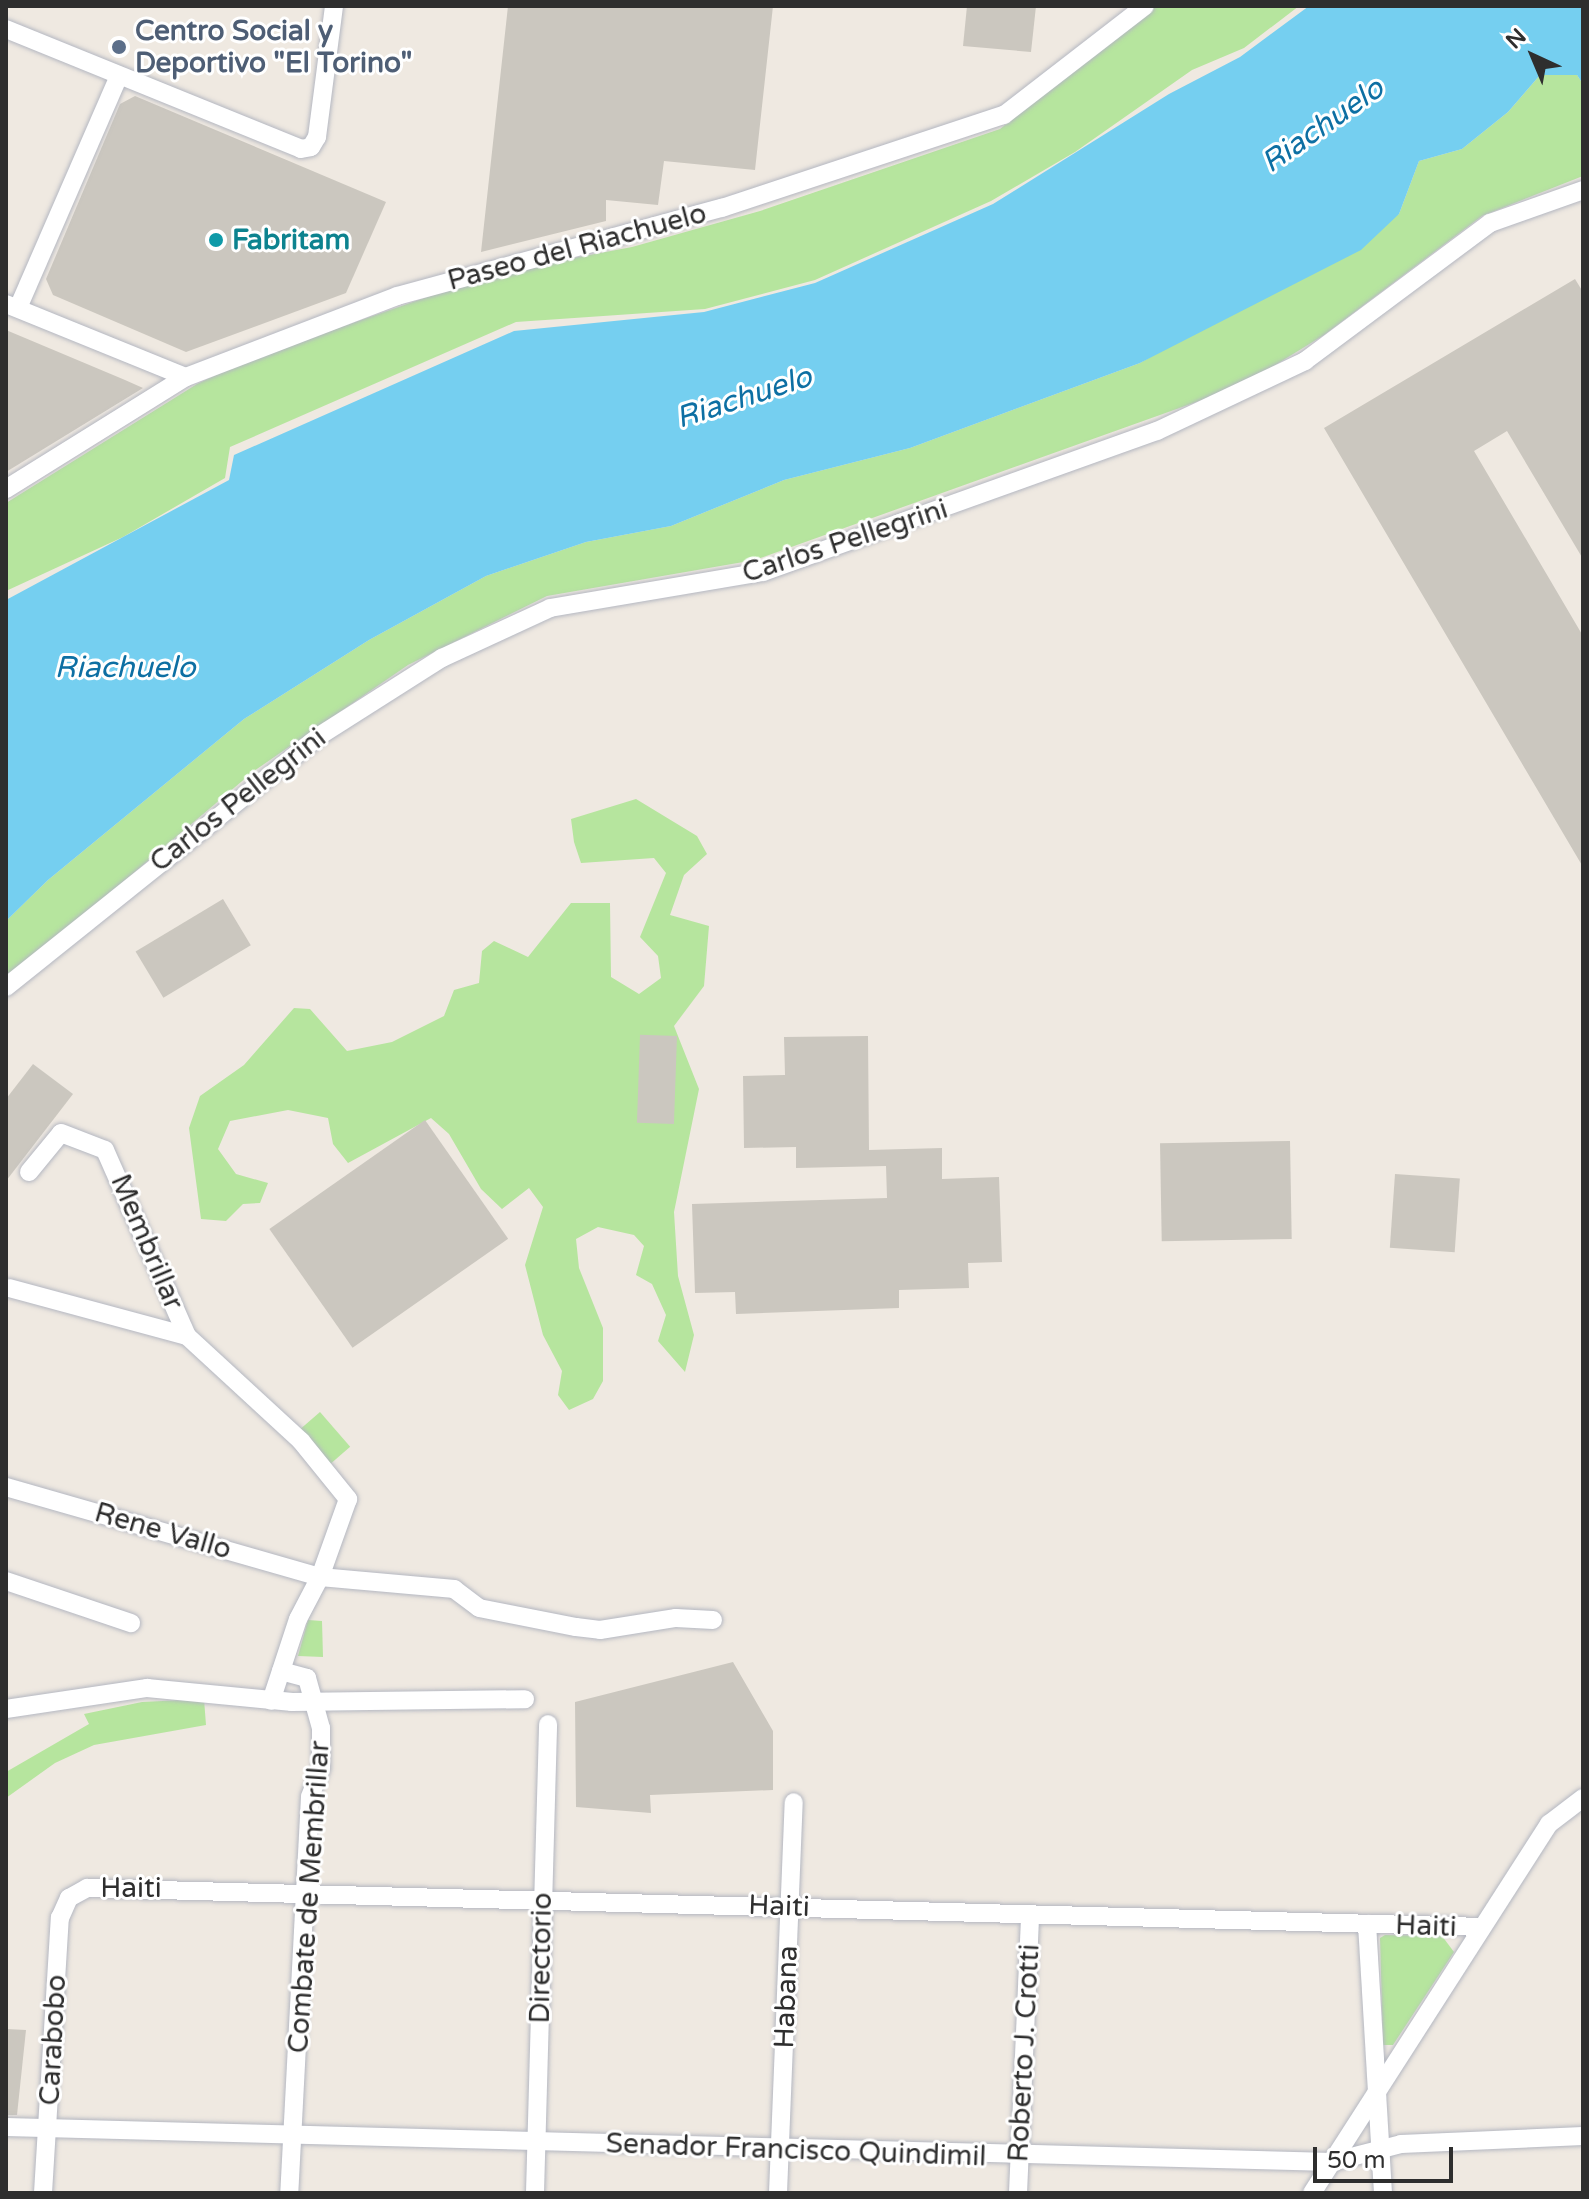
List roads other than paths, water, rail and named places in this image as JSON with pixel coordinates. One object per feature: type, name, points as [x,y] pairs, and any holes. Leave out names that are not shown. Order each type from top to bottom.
[{"type":"street","points":[[6,29],[301,149],[311,147],[317,137],[334,6]]},
{"type":"street","name":"Paseo del Riachuelo","points":[[6,489],[186,377],[397,296],[722,208],[970,129],[1004,115],[1145,6]]},
{"type":"street","points":[[119,76],[12,306],[186,377]]},
{"type":"street","name":"Carlos Pellegrini","points":[[6,987],[319,736],[442,658],[550,608],[763,572],[1157,431],[1305,361],[1490,223],[1583,190]]},
{"type":"street","name":"Membrillar","points":[[29,1172],[61,1133],[105,1150],[187,1336]]},
{"type":"street","points":[[9,1288],[187,1336],[301,1441],[345,1493],[347,1508],[320,1577],[298,1619],[271,1701]]},
{"type":"street","name":"Rene Vallo","points":[[6,1487],[320,1577],[454,1589],[479,1608],[600,1630],[676,1618],[713,1620]]},
{"type":"street","points":[[6,1581],[131,1623]]},
{"type":"street","name":"Combate de Membrillar","points":[[281,1671],[307,1678],[321,1728],[321,1768],[310,1797],[289,2193]]},
{"type":"street","points":[[6,1709],[147,1688],[220,1692],[271,1701],[413,1704],[525,1699]]},
{"type":"street","name":"Directorio","points":[[535,2193],[548,1724]]},
{"type":"street","points":[[1312,2193],[1549,1824],[1583,1798]]},
{"type":"street","name":"Habana","points":[[778,2193],[794,1802]]},
{"type":"street","name":"Haiti","points":[[77,1892],[101,1886],[1481,1927]]},
{"type":"street","name":"Carabobo","points":[[43,2193],[60,1918],[64,1905],[77,1892]]},
{"type":"street","name":"Roberto J. Crotti","points":[[1018,2193],[1030,1914]]},
{"type":"street","points":[[1367,1924],[1374,2094],[1383,2193]]},
{"type":"street","name":"Senador Francisco Quindimil","points":[[6,2127],[537,2143],[780,2146],[1020,2157],[1332,2162],[1380,2148],[1583,2136]]},
{"type":"water","name":"Riachuelo","points":[[1309,6],[1583,6],[1583,84],[1577,75],[1540,75],[1508,112],[1462,149],[1419,161],[1399,214],[1361,250],[1140,363],[910,448],[784,480],[671,526],[586,542],[486,576],[369,640],[244,719],[48,880],[6,921],[6,600],[229,480],[234,455],[514,331],[704,312],[815,283],[993,204],[1169,94],[1240,57]]},
{"type":"place","name":"Centro Social y Deportivo \"El Torino\"","points":[[119,47]]},
{"type":"place","name":"Fabritam","points":[[216,240]]}]
